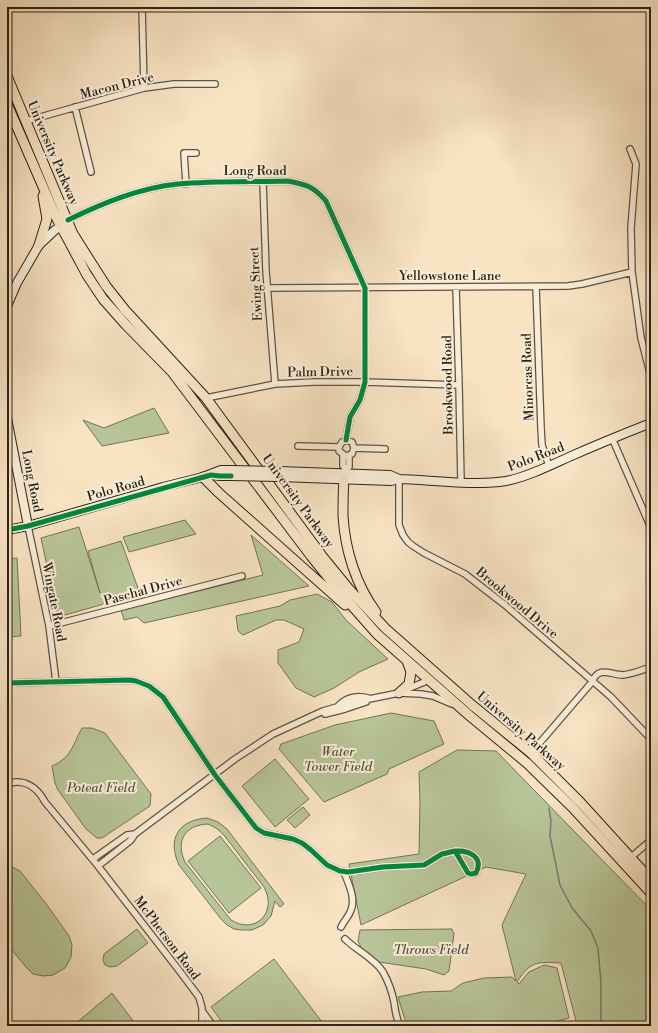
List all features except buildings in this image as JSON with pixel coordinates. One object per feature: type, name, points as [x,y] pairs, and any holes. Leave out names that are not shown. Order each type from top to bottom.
[{"type":"main road","name":"University Parkway","points":[[7,76],[26,121],[64,226],[79,261],[103,299],[172,372],[311,556],[339,591],[378,634],[460,708],[528,764],[628,861],[651,880]]},
{"type":"main road","name":"University Parkway","points":[[7,104],[42,183],[64,226],[73,234],[106,286],[125,310],[206,398],[322,556],[349,589],[385,628],[457,692],[531,753],[580,802],[628,861],[651,893]]},
{"type":"main road","points":[[39,245],[47,219],[42,183]]},
{"type":"main road","name":"Long Road","points":[[7,306],[17,283],[39,245],[55,230],[64,226]]},
{"type":"main road","name":"Long Road","points":[[33,255],[64,226]]},
{"type":"main road","name":"Long Road","points":[[7,418],[28,526]]},
{"type":"main road","name":"Polo Road","points":[[279,474],[336,472],[391,481],[399,479],[460,482],[506,481],[549,466],[612,438],[651,423]]},
{"type":"main road","name":"Polo Road","points":[[7,530],[28,526],[163,487],[207,476],[220,476],[231,473],[345,474]]},
{"type":"main road","points":[[345,474],[344,529],[348,550],[361,585],[373,608],[401,643]]},
{"type":"main road","points":[[207,476],[219,493],[378,634]]},
{"type":"main road","points":[[399,693],[407,688],[411,678],[409,666],[406,660]]},
{"type":"main road","points":[[429,680],[433,678],[451,692],[457,692]]},
{"type":"street","points":[[142,7],[144,88]]},
{"type":"street","name":"Macon Drive","points":[[26,121],[144,88],[174,84],[215,84]]},
{"type":"street","points":[[75,107],[91,172]]},
{"type":"street","points":[[630,149],[636,164],[631,228],[632,272],[641,338],[651,377]]},
{"type":"street","points":[[186,184],[184,153],[196,152]]},
{"type":"street","name":"Long Road","points":[[64,226],[110,201],[133,193],[160,187],[186,184],[288,181],[306,184],[316,190],[326,201],[365,288],[365,382],[360,400],[350,417],[346,440]]},
{"type":"street","name":"Ewing Street","points":[[263,182],[268,288],[275,384]]},
{"type":"street","name":"Yellowstone Lane","points":[[268,288],[456,288],[568,286],[632,272]]},
{"type":"street","name":"Minorcas Road","points":[[536,287],[542,445],[549,466]]},
{"type":"street","name":"Brookwood Road","points":[[456,288],[460,482]]},
{"type":"street","name":"Palm Drive","points":[[206,398],[275,384],[365,382],[459,385]]},
{"type":"street","points":[[612,438],[651,527]]},
{"type":"street","points":[[346,440],[352,442],[354,448],[352,454],[346,455],[339,451],[339,447],[342,442],[346,440]]},
{"type":"street","points":[[298,446],[339,447]]},
{"type":"street","points":[[354,448],[385,450]]},
{"type":"street","points":[[345,474],[343,466],[346,455]]},
{"type":"street","name":"Brookwood Drive","points":[[399,479],[399,525],[408,542],[424,553],[474,580],[507,607],[610,698],[651,740]]},
{"type":"street","name":"Wingate Road","points":[[28,526],[49,626],[56,682]]},
{"type":"street","name":"Paschal Drive","points":[[49,626],[242,576]]},
{"type":"street","points":[[531,753],[592,682],[595,676],[601,672],[622,675],[639,672],[651,667]]},
{"type":"street","points":[[7,683],[130,680],[149,686],[162,697],[215,775],[258,830],[264,833],[298,841],[331,867],[344,872],[424,864],[442,854],[455,851],[466,851],[475,857],[478,865],[476,874],[468,873],[455,851]]},
{"type":"street","points":[[399,693],[429,680]]},
{"type":"street","points":[[317,715],[323,711],[338,706],[399,693],[433,696],[460,708]]},
{"type":"street","points":[[98,866],[131,840],[135,834],[235,760],[278,731],[317,715],[351,708],[364,703],[370,698]]},
{"type":"street","name":"McPherson Road","points":[[7,784],[23,782],[36,789],[98,866],[199,997],[202,1012],[213,1026]]},
{"type":"street","points":[[92,859],[127,835],[135,834]]},
{"type":"street","points":[[628,861],[651,840]]},
{"type":"street","points":[[340,927],[352,910],[353,905],[352,893],[344,872]]},
{"type":"street","points":[[345,939],[354,948],[372,960],[382,971],[391,989],[396,1019],[400,1026]]},
{"type":"street","points":[[202,1012],[202,1026]]},
{"type":"green space","points":[[154,408],[169,433],[102,446],[83,420],[104,428]]},
{"type":"green space","points":[[185,520],[196,534],[129,552],[123,537]]},
{"type":"green space","points":[[79,527],[100,593],[88,551],[121,541],[139,591],[104,602],[104,604],[58,617],[41,538]]},
{"type":"green space","points":[[251,535],[309,586],[144,623],[137,617],[124,620],[121,610],[263,575]]},
{"type":"green space","points":[[17,558],[21,636],[7,637],[7,559]]},
{"type":"green space","points":[[317,594],[332,602],[346,620],[388,659],[359,672],[334,688],[314,697],[296,688],[278,663],[278,650],[299,642],[304,629],[284,620],[276,620],[243,635],[238,631],[236,616],[280,606],[290,600]]},
{"type":"green space","name":"Water Tower Field","points":[[391,713],[434,721],[444,744],[389,769],[387,774],[324,802],[279,749],[281,744],[335,725]]},
{"type":"green space","name":"Poteat Field","points":[[82,728],[92,728],[105,733],[151,794],[150,806],[102,838],[97,838],[86,829],[58,790],[55,783],[52,766],[59,763],[68,755]]},
{"type":"green space","points":[[457,750],[496,751],[651,910],[651,1026],[554,1026],[576,1021],[561,963],[546,962],[531,966],[517,982],[519,984],[529,972],[544,965],[557,968],[569,1018],[543,1026],[407,1026],[398,997],[422,992],[451,991],[463,983],[484,978],[512,977],[516,981],[502,925],[526,874],[486,867],[361,925],[349,864],[419,854],[419,772]]},
{"type":"green space","points":[[275,759],[309,799],[275,827],[242,786]]},
{"type":"green space","points":[[303,807],[310,815],[295,828],[287,820]]},
{"type":"green space","points":[[207,818],[218,822],[227,829],[284,904],[280,907],[275,901],[271,916],[263,925],[252,930],[241,930],[234,929],[227,925],[179,865],[174,847],[175,839],[182,827],[197,820]],"holes":[[[208,824],[223,834],[264,887],[268,896],[266,913],[262,919],[256,923],[248,925],[240,924],[231,920],[185,862],[181,847],[184,836],[188,831],[193,827]]]},
{"type":"green space","points":[[220,836],[261,888],[229,913],[188,861]]},
{"type":"green space","points":[[7,867],[12,867],[20,871],[69,936],[72,945],[71,957],[65,968],[53,975],[44,976],[33,974],[7,944]]},
{"type":"green space","points":[[137,929],[148,943],[117,966],[110,967],[105,965],[103,960],[104,954]]},
{"type":"green space","name":"Throws Field","points":[[452,929],[454,934],[449,971],[444,975],[426,969],[379,962],[362,949],[358,941],[360,930]]},
{"type":"green space","points":[[274,959],[322,1022],[318,1026],[225,1026],[211,1007]]},
{"type":"green space","points":[[112,993],[137,1026],[76,1026],[75,1024]]},
{"type":"waterway","points":[[549,808],[551,821],[550,836],[560,885],[572,908],[591,931],[598,948],[601,983],[601,1026]]},
{"type":"cycle path","points":[[68,220],[122,197],[149,189],[178,184],[288,181],[305,185],[317,192],[326,201],[365,288],[365,382],[360,400],[350,417],[346,440]]},
{"type":"cycle path","points":[[7,530],[28,526],[211,475],[231,476]]},
{"type":"cycle path","points":[[7,683],[130,680],[149,686],[163,697],[215,775],[256,828],[264,833],[293,839],[302,843],[327,865],[340,871],[348,872],[383,867],[424,865],[442,854],[455,851],[468,873],[476,873],[478,867],[477,859],[470,853],[455,851]]}]
